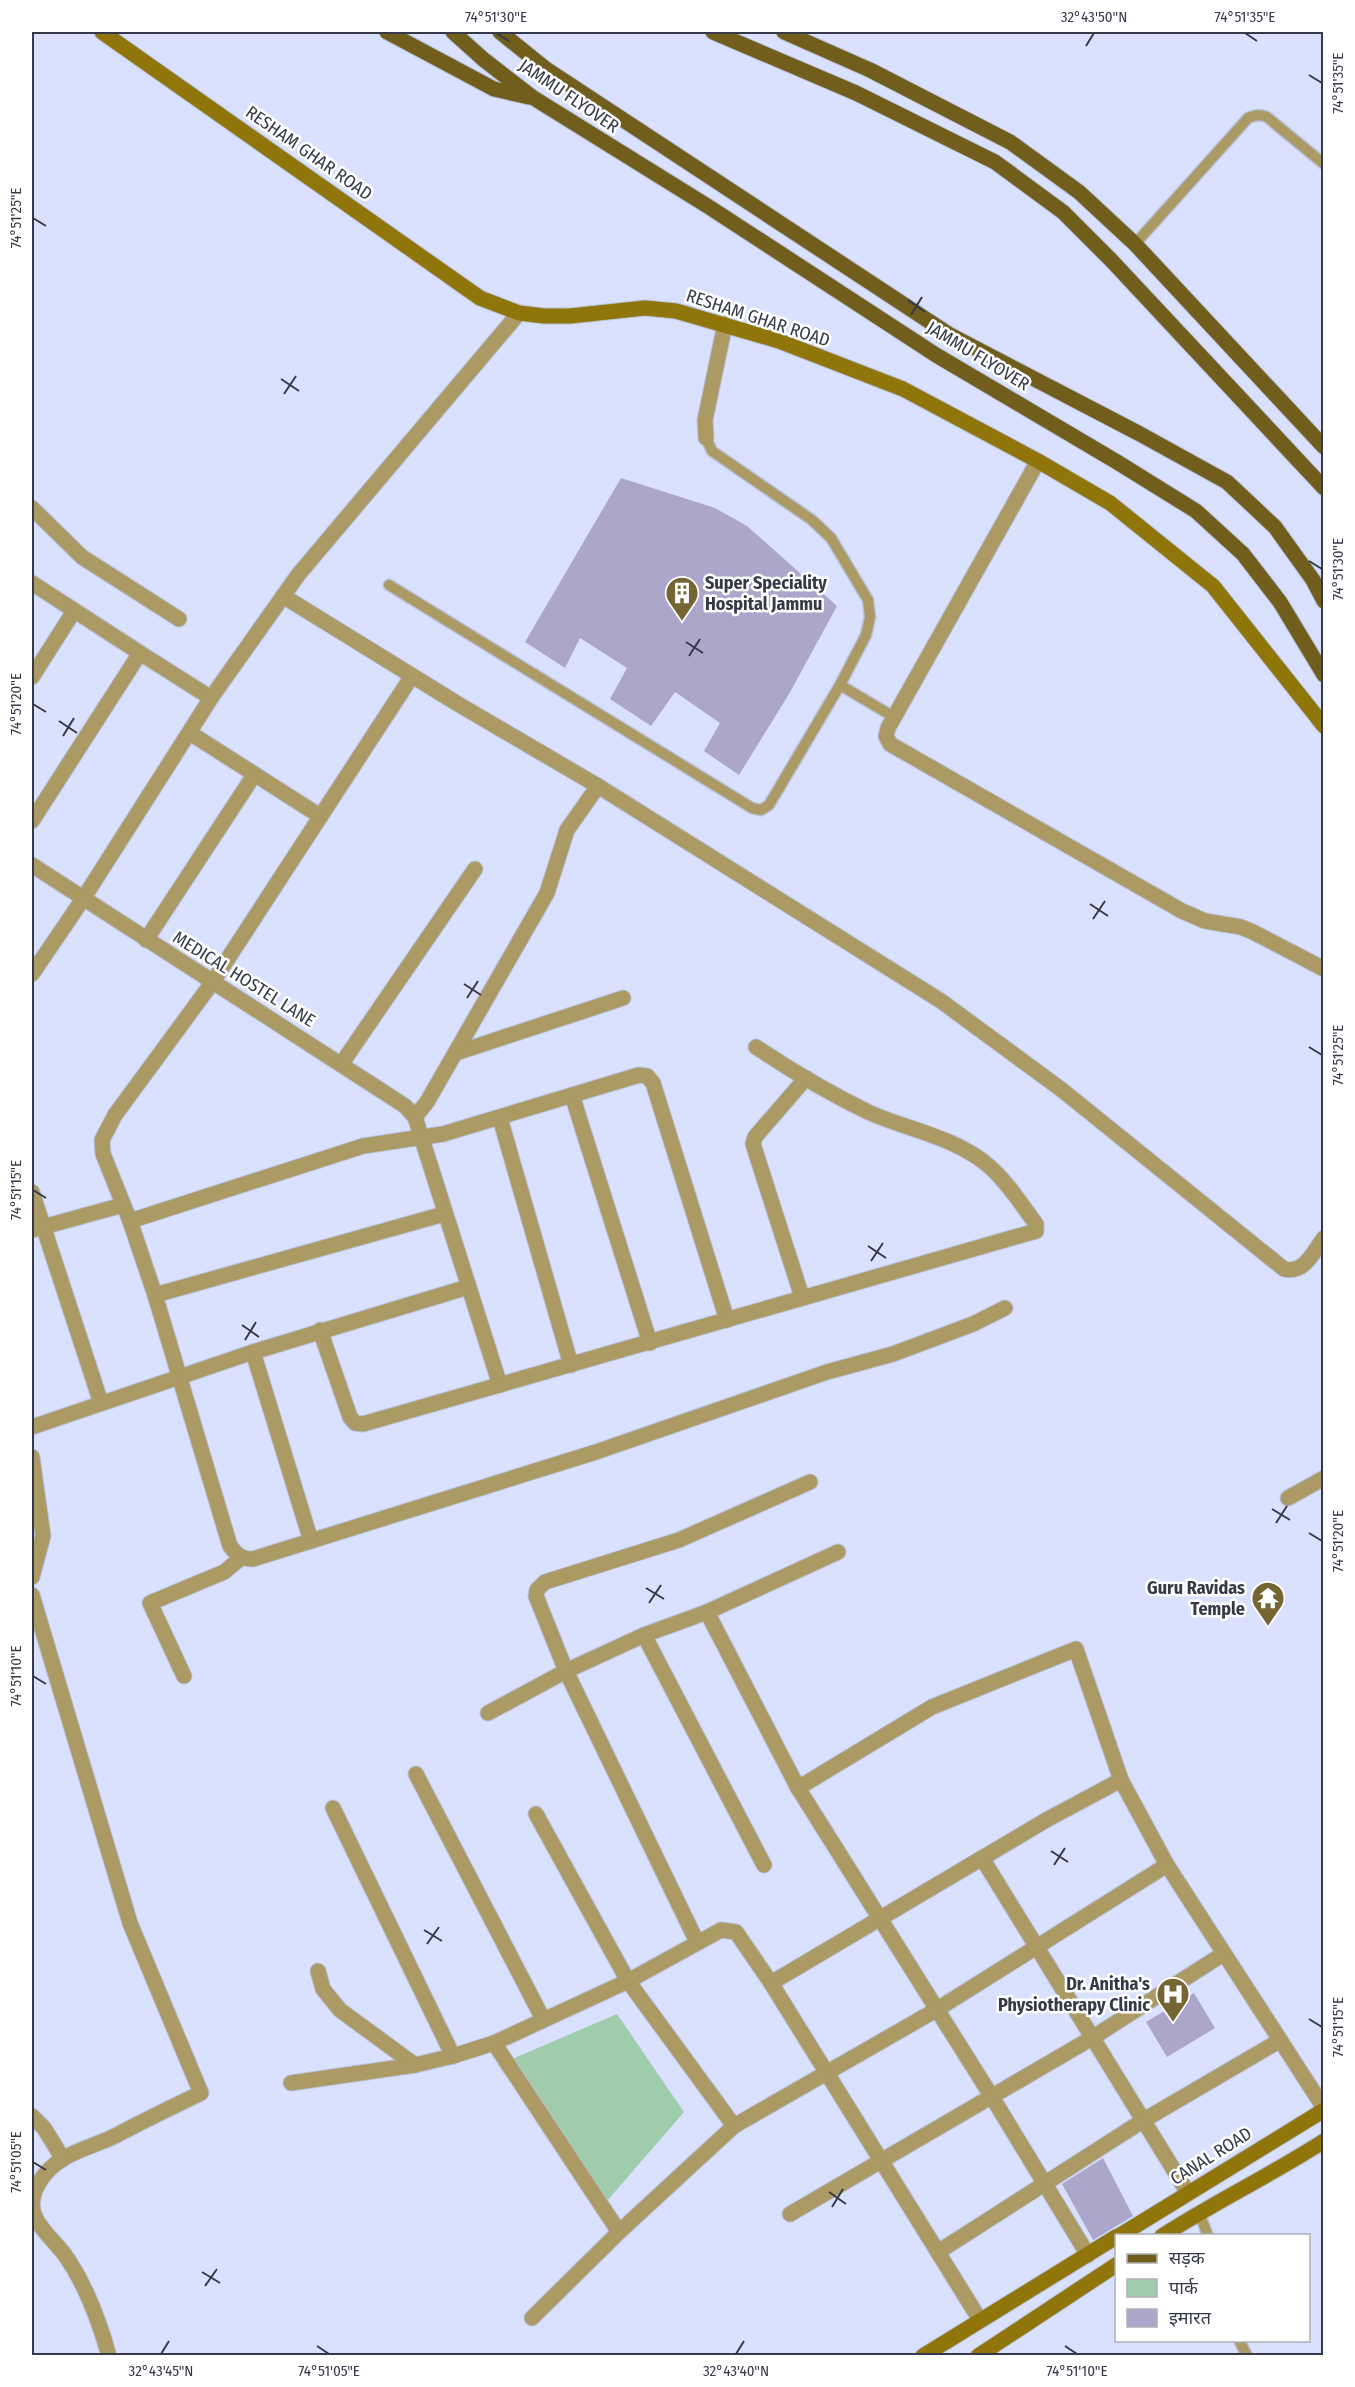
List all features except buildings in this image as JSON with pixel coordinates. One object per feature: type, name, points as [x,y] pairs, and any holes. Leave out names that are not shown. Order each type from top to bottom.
[{"type":"main road","points":[[387,32],[494,90],[532,97]]},
{"type":"main road","name":"JAMMU FLYOVER","points":[[453,32],[532,97],[583,130],[709,207],[936,355],[1117,462],[1196,512],[1243,554],[1274,594],[1323,675]]},
{"type":"main road","name":"JAMMU FLYOVER","points":[[500,32],[564,81],[950,334],[1227,482],[1275,527],[1313,580],[1323,601]]},
{"type":"main road","points":[[713,32],[856,93],[995,162],[1063,212],[1323,488]]},
{"type":"main road","points":[[784,32],[870,70],[1010,142],[1079,192],[1135,244],[1323,447]]},
{"type":"street","name":"RESHAM GHAR ROAD","points":[[102,32],[480,298],[519,313],[570,316],[645,308],[676,311],[725,324],[779,341],[903,389],[1038,461],[1110,503],[1213,586],[1323,726]]},
{"type":"street","points":[[32,974],[83,899],[211,698],[283,596],[519,313]]},
{"type":"street","points":[[706,438],[705,420],[725,324]]},
{"type":"street","points":[[1038,461],[894,717],[886,736],[890,744],[1182,911],[1205,921],[1241,927],[1323,969]]},
{"type":"street","points":[[32,508],[82,557],[179,619]]},
{"type":"street","points":[[32,583],[211,698]]},
{"type":"street","points":[[283,596],[780,899],[964,1017],[1062,1090],[1284,1269],[1297,1270],[1303,1267],[1323,1238]]},
{"type":"street","points":[[32,677],[74,611]]},
{"type":"street","points":[[32,821],[140,653]]},
{"type":"street","points":[[412,676],[212,983],[106,1129],[102,1140],[103,1154],[130,1221],[155,1295],[230,1546],[241,1558],[253,1559],[596,1452],[828,1372],[893,1354],[974,1324],[1005,1308]]},
{"type":"street","points":[[190,733],[320,816]]},
{"type":"street","points":[[146,940],[254,775]]},
{"type":"street","points":[[415,1117],[427,1102],[456,1053],[547,893],[567,830],[597,786]]},
{"type":"street","name":"MEDICAL HOSTEL LANE","points":[[32,866],[212,983],[392,1095],[415,1117],[500,1385]]},
{"type":"street","points":[[342,1063],[475,869]]},
{"type":"street","points":[[456,1053],[622,998]]},
{"type":"street","points":[[320,1330],[350,1417],[355,1423],[363,1424],[1036,1231],[1037,1228],[1007,1184],[988,1165],[964,1150],[870,1112],[806,1078],[756,1047]]},
{"type":"street","points":[[130,1221],[363,1146],[443,1134],[500,1119],[639,1075],[646,1076],[653,1083],[727,1320]]},
{"type":"street","points":[[802,1297],[753,1144],[755,1137],[806,1078]]},
{"type":"street","points":[[572,1095],[650,1343]]},
{"type":"street","points":[[500,1119],[571,1365]]},
{"type":"street","points":[[32,1192],[37,1228],[101,1403]]},
{"type":"street","points":[[37,1228],[123,1205]]},
{"type":"street","points":[[155,1295],[444,1214]]},
{"type":"street","points":[[32,1427],[320,1330],[468,1287]]},
{"type":"street","points":[[253,1352],[310,1541]]},
{"type":"street","points":[[32,1457],[43,1536],[32,1577]]},
{"type":"street","points":[[1288,1498],[1323,1478]]},
{"type":"street","points":[[697,1942],[566,1671],[536,1596],[540,1585],[679,1540],[810,1482]]},
{"type":"street","points":[[488,1713],[566,1671],[644,1635],[707,1612],[838,1552]]},
{"type":"street","points":[[184,1676],[150,1603],[224,1572],[241,1558]]},
{"type":"street","points":[[32,1595],[36,1616],[130,1923],[201,2093],[112,2138],[63,2159],[42,2178],[32,2198],[36,2218],[66,2257],[98,2317],[109,2355]]},
{"type":"street","points":[[707,1612],[798,1788],[1088,2255]]},
{"type":"street","points":[[644,1635],[764,1865]]},
{"type":"street","points":[[798,1788],[932,1707],[1076,1649],[1121,1780],[1167,1865],[1323,2109]]},
{"type":"street","points":[[416,1774],[543,2019]]},
{"type":"street","points":[[771,1983],[881,1920],[982,1858],[1121,1780]]},
{"type":"street","points":[[333,1808],[453,2056]]},
{"type":"street","points":[[536,1814],[627,1981],[734,2126]]},
{"type":"street","points":[[982,1858],[1188,2193]]},
{"type":"street","points":[[532,2318],[619,2232],[734,2126],[936,2010],[1167,1865]]},
{"type":"street","points":[[291,2084],[415,2065],[494,2043],[627,1981],[721,1930],[736,1932],[771,1983],[980,2320]]},
{"type":"street","points":[[790,2214],[1092,2038],[1223,1954]]},
{"type":"street","points":[[318,1971],[323,1989],[331,2001],[415,2065]]},
{"type":"street","points":[[938,2252],[1144,2120],[1279,2041]]},
{"type":"street","points":[[494,2043],[619,2232]]},
{"type":"street","name":"CANAL ROAD","points":[[1121,2234],[1323,2109]]},
{"type":"street","points":[[32,2116],[44,2128],[63,2159]]},
{"type":"street","points":[[1164,2234],[1296,2159],[1323,2141]]},
{"type":"street","name":"CANAL ROAD","points":[[923,2355],[1115,2238]]},
{"type":"street","points":[[978,2355],[1115,2266]]},
{"type":"lane","points":[[1135,244],[1242,125],[1254,115],[1260,114],[1267,117],[1323,164]]},
{"type":"lane","points":[[389,585],[752,808],[761,810],[769,805],[840,685],[866,635],[870,617],[867,600],[831,538],[812,520],[712,451],[706,438]]},
{"type":"lane","points":[[840,685],[894,717]]},
{"type":"lane","points":[[1199,2212],[1209,2234]]},
{"type":"green space","points":[[617,2014],[684,2112],[600,2209],[498,2065]]},
{"type":"place","name":"Super Speciality Hospital Jammu","points":[[682,622]]},
{"type":"place","name":"Guru Ravidas Temple","points":[[1268,1627]]},
{"type":"place","name":"Dr. Anitha's Physiotherapy Clinic","points":[[1173,2023]]}]
